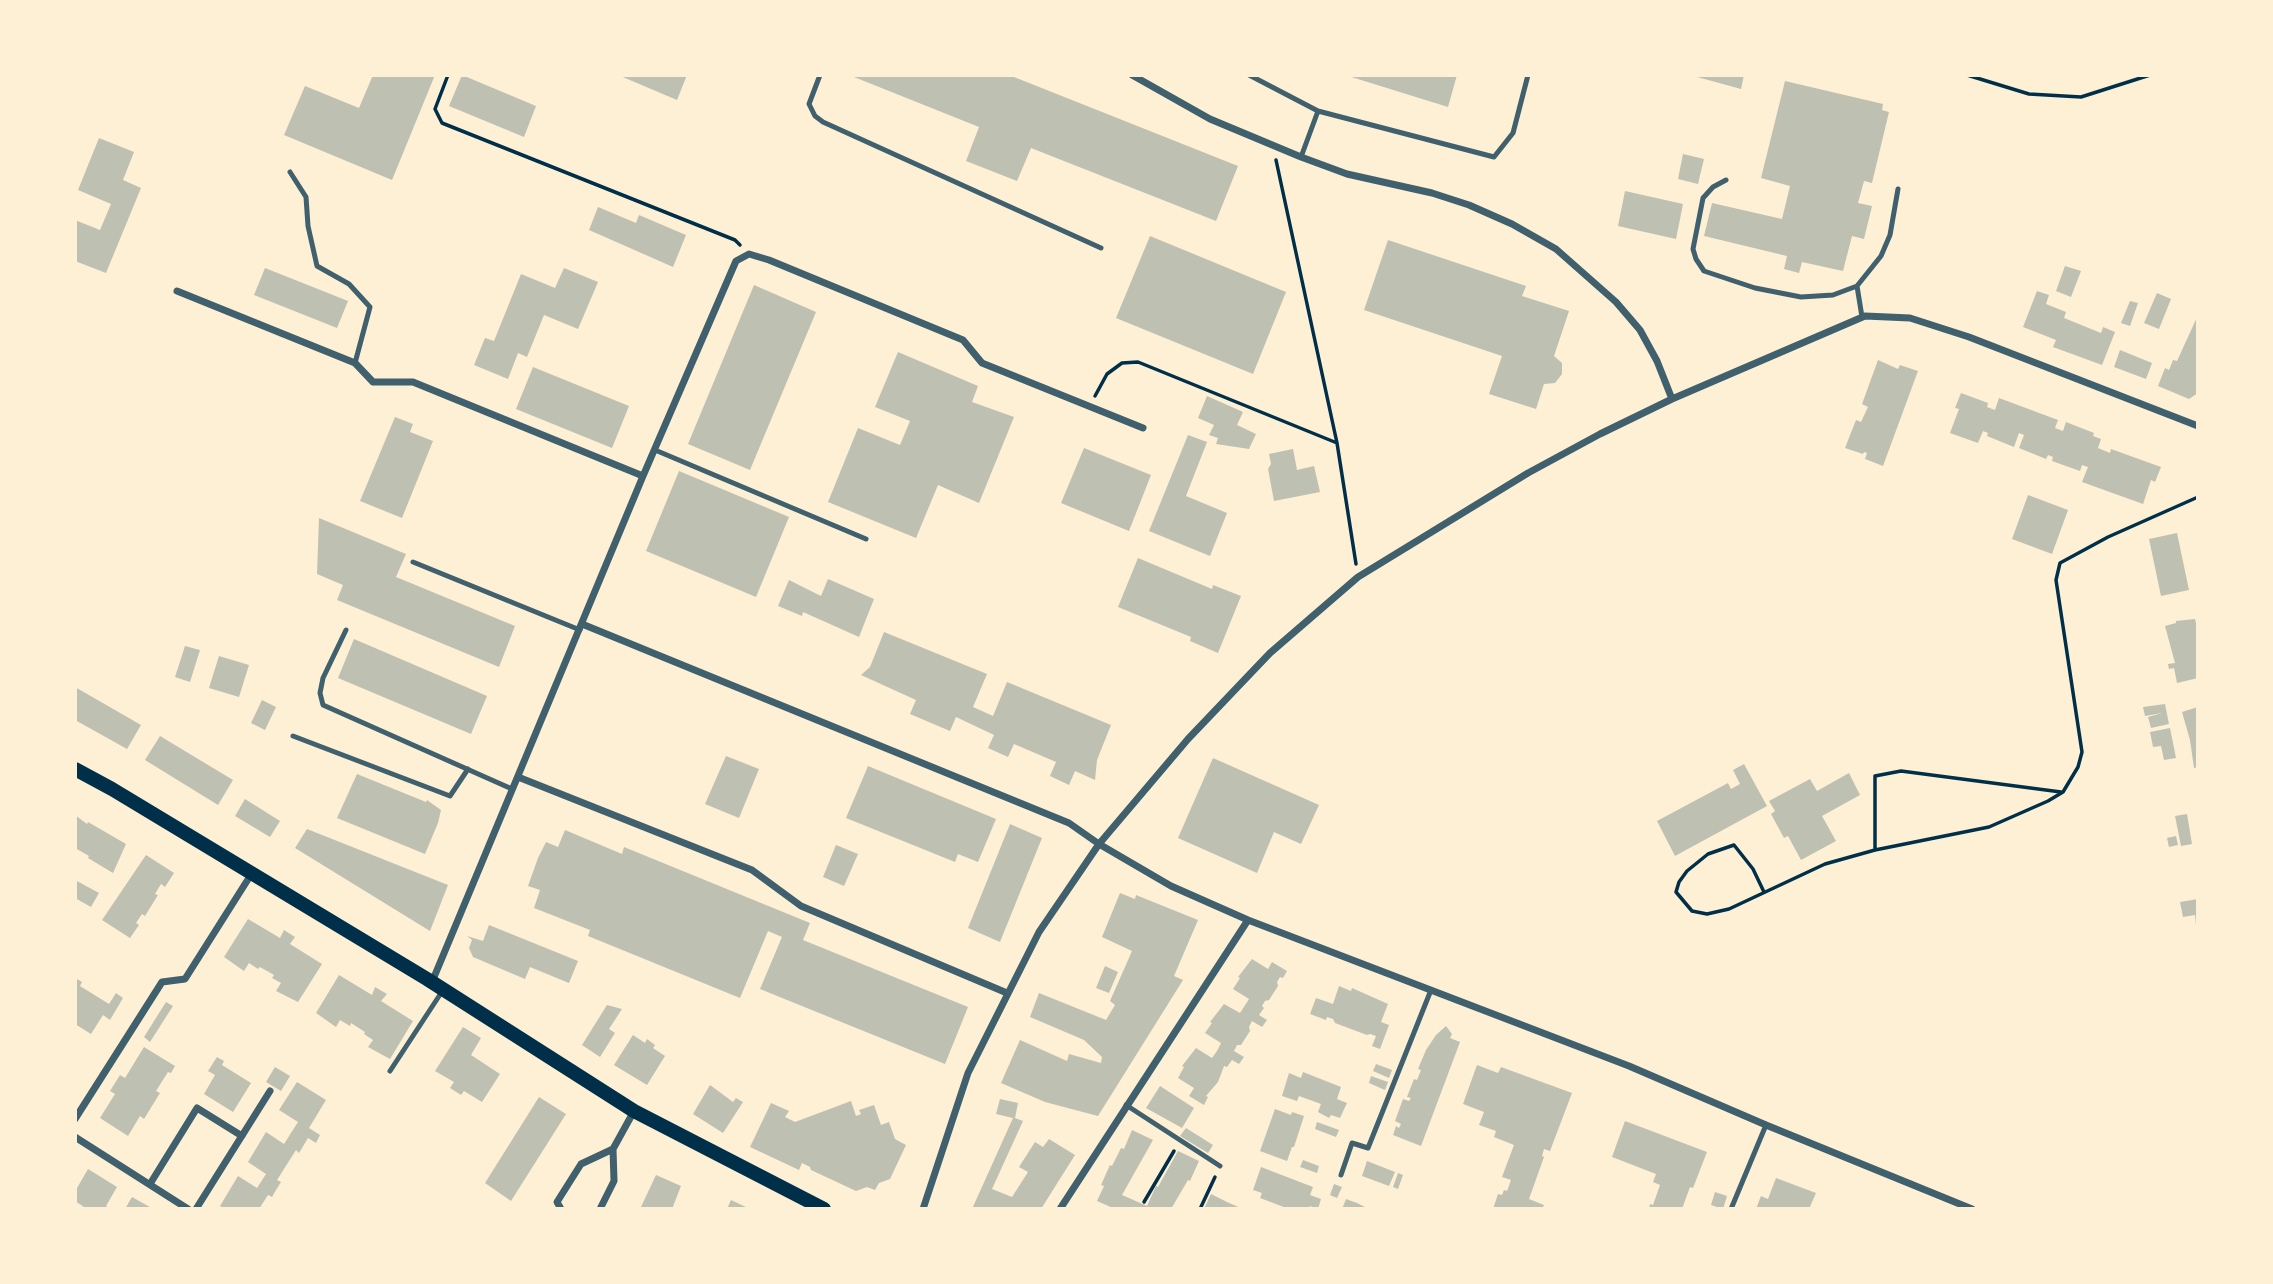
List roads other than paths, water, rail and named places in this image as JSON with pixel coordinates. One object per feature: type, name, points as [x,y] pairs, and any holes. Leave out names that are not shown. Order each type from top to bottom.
[{"type":"main road","points":[[75,769],[438,986],[634,1111],[824,1209]]},
{"type":"street","points":[[1132,75],[1210,118],[1273,146],[1347,174],[1433,192],[1469,205],[1512,224],[1556,250],[1606,293],[1640,330],[1657,361],[1672,399]]},
{"type":"street","points":[[438,986],[512,789],[736,261],[748,254],[769,260],[963,340],[982,363],[1143,428]]},
{"type":"street","points":[[177,291],[355,363],[373,382],[413,382],[643,476]]},
{"type":"street","points":[[923,1209],[968,1073],[1039,932],[1099,844],[1188,739],[1261,663],[1358,577],[1528,473],[1600,434],[1672,399],[1863,317],[1910,317],[1969,337],[2198,426]]},
{"type":"street","points":[[581,627],[1069,823],[1099,844],[1171,886],[1248,920],[1629,1066],[1972,1209]]},
{"type":"street","points":[[518,777],[752,870],[801,906],[1007,993]]},
{"type":"street","points":[[75,1119],[162,982],[185,979],[252,873]]},
{"type":"street","points":[[1060,1209],[1248,920]]},
{"type":"street","points":[[196,1209],[270,1091]]},
{"type":"street","points":[[150,1184],[197,1108],[242,1136]]},
{"type":"street","points":[[600,1209],[614,1181],[613,1149],[634,1111]]},
{"type":"street","points":[[75,1137],[188,1209]]},
{"type":"street","points":[[561,1209],[557,1202],[581,1164],[613,1149]]},
{"type":"lane","points":[[820,75],[809,104],[815,116],[823,122],[1101,248]]},
{"type":"lane","points":[[1249,75],[1318,111],[1494,157],[1513,133],[1528,75]]},
{"type":"lane","points":[[1301,157],[1318,111]]},
{"type":"lane","points":[[290,172],[306,197],[308,226],[317,266],[349,284],[370,307],[355,363]]},
{"type":"lane","points":[[1726,180],[1713,187],[1703,198],[1693,249],[1696,259],[1704,271],[1755,288],[1801,297],[1833,295],[1857,286],[1881,256],[1890,235],[1898,189]]},
{"type":"lane","points":[[1857,286],[1863,317]]},
{"type":"lane","points":[[655,450],[866,539]]},
{"type":"lane","points":[[413,562],[581,627]]},
{"type":"lane","points":[[345,631],[323,678],[320,693],[323,705],[512,789]]},
{"type":"lane","points":[[293,736],[450,796],[468,769]]},
{"type":"lane","points":[[390,1071],[438,986]]},
{"type":"lane","points":[[1341,1175],[1352,1143],[1368,1148],[1431,990]]},
{"type":"lane","points":[[1126,1105],[1220,1166]]},
{"type":"lane","points":[[1731,1209],[1766,1125]]}]
